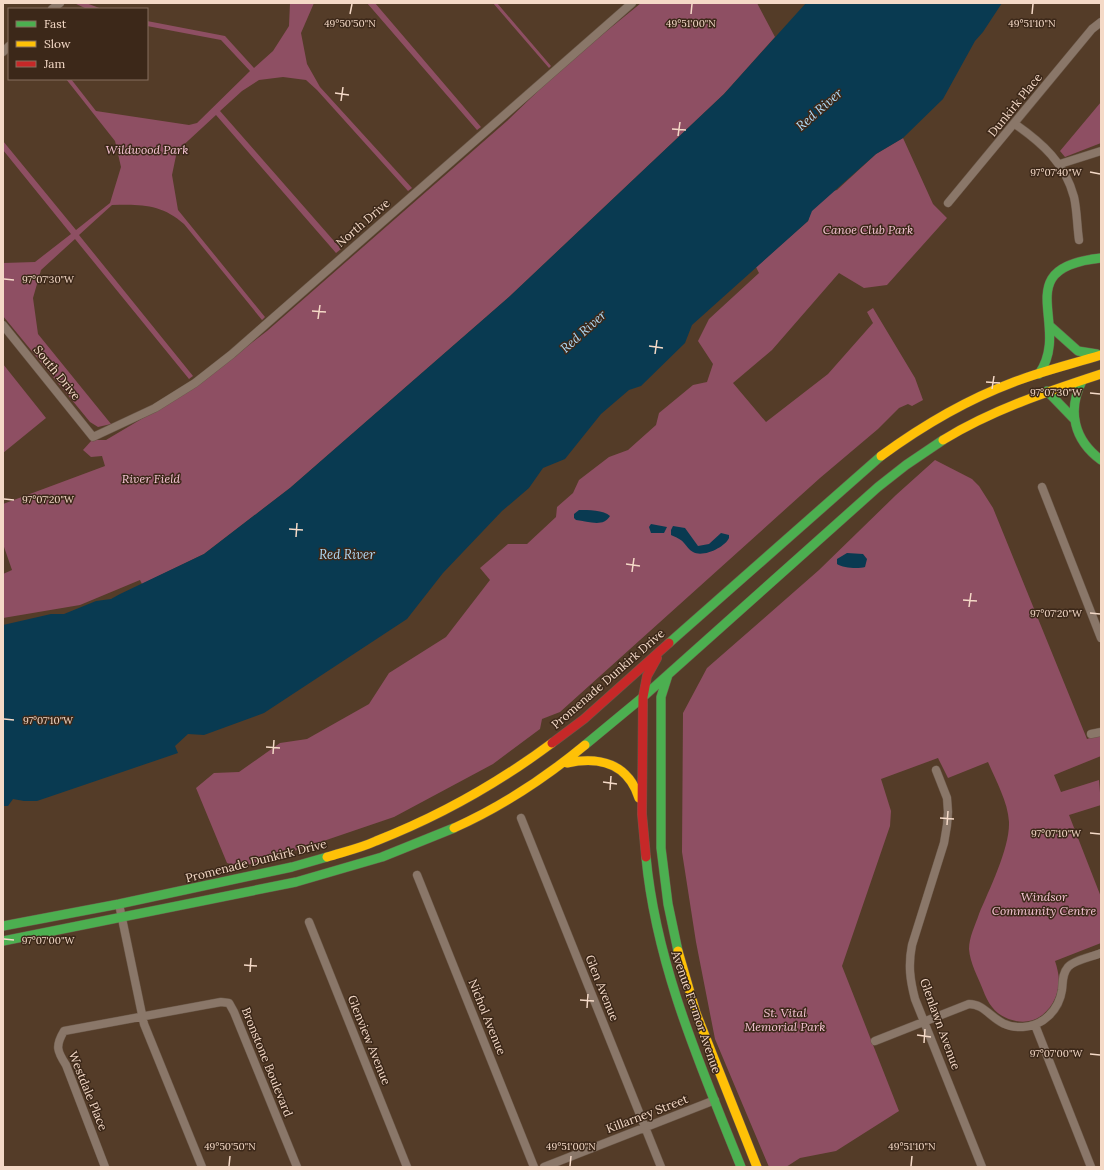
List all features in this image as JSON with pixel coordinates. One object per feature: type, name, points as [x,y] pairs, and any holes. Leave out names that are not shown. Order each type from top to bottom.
[{"type":"main road","points":[[1039,374],[1049,356],[1050,326],[1046,310],[1046,296],[1048,287],[1054,276],[1071,263],[1101,258]]},
{"type":"main road","points":[[1050,326],[1078,351],[1087,354],[1101,354]]},
{"type":"main road","name":"Promenade Dunkirk Drive","points":[[3,926],[119,904],[292,867],[382,839],[438,815],[513,772],[584,718],[874,461],[890,449],[915,432],[959,406],[994,390],[1101,354]]},
{"type":"main road","points":[[3,940],[122,918],[296,882],[387,855],[456,827],[525,790],[562,764],[643,697],[894,474],[934,446],[978,420],[1047,392],[1101,374]]},
{"type":"main road","points":[[1082,380],[1076,393],[1074,419],[1081,442],[1101,460]]},
{"type":"main road","points":[[1047,392],[1074,419]]},
{"type":"main road","name":"Avenue Fermor Avenue","points":[[663,648],[647,676],[643,697],[642,814],[648,881],[665,965],[741,1167]]},
{"type":"main road","name":"Avenue Fermor Avenue","points":[[669,673],[661,697],[660,755],[662,848],[668,904],[680,960],[696,1013],[757,1167]]},
{"type":"main road","points":[[562,764],[580,759],[588,759],[603,761],[623,771],[637,788],[642,814]]},
{"type":"main road","points":[[382,839],[387,855]]},
{"type":"main road","points":[[652,899],[657,895],[660,895],[665,898],[668,904]]},
{"type":"street","name":"North Drive","points":[[93,437],[155,408],[194,383],[232,354],[632,3]]},
{"type":"street","name":"Dunkirk Place","points":[[948,203],[1015,124],[1092,29],[1101,22]]},
{"type":"street","points":[[1015,124],[1034,137],[1060,164],[1074,197],[1079,240]]},
{"type":"street","points":[[1060,164],[1101,151]]},
{"type":"street","name":"South Drive","points":[[3,325],[93,437]]},
{"type":"street","points":[[1042,487],[1101,638]]},
{"type":"street","points":[[1091,734],[1101,732]]},
{"type":"street","name":"Glenlawn Avenue","points":[[936,770],[947,798],[947,825],[944,843],[912,945],[909,961],[910,981],[982,1167]]},
{"type":"street","name":"Glen Avenue","points":[[521,818],[661,1167]]},
{"type":"street","name":"Nichol Avenue","points":[[417,875],[534,1167]]},
{"type":"street","points":[[119,904],[143,1018],[202,1167]]},
{"type":"street","name":"Glenview Avenue","points":[[309,922],[408,1167]]},
{"type":"street","points":[[875,1041],[969,1004],[976,1004],[1003,1024],[1018,1027],[1035,1025],[1044,1019],[1055,1008],[1061,996],[1064,972],[1069,966],[1101,953]]},
{"type":"street","name":"Bronstone Boulevard","points":[[143,1018],[220,1002],[229,1003],[297,1167]]},
{"type":"street","name":"Westdale Place","points":[[105,1167],[66,1065],[58,1053],[58,1041],[64,1031],[143,1018]]},
{"type":"street","points":[[1035,1025],[1091,1167]]},
{"type":"street","name":"Killarney Street","points":[[544,1167],[715,1100]]},
{"type":"green space","points":[[74,3],[86,3],[99,8],[85,8]]},
{"type":"green space","name":"Wildwood Park","points":[[290,3],[314,3],[301,33],[307,64],[320,87],[412,188],[408,191],[317,90],[306,80],[283,77],[259,80],[242,91],[220,111],[341,249],[336,253],[216,115],[177,151],[172,175],[178,210],[265,317],[262,320],[184,224],[176,217],[159,209],[141,205],[112,205],[79,235],[193,376],[189,379],[75,239],[41,270],[33,298],[38,334],[111,424],[98,427],[90,422],[3,316],[3,263],[35,262],[71,234],[3,150],[3,141],[76,230],[110,203],[121,167],[115,141],[67,80],[72,80],[96,111],[189,125],[197,123],[250,71],[221,40],[148,26],[148,21],[225,36],[254,68],[273,51],[289,26]]},
{"type":"green space","points":[[367,3],[375,3],[481,127],[477,130]]},
{"type":"green space","points":[[493,3],[497,3],[551,66],[549,68]]},
{"type":"green space","name":"River Field","points":[[641,3],[757,3],[775,37],[724,94],[509,297],[290,488],[204,554],[142,584],[140,580],[80,605],[3,618],[3,574],[12,570],[3,544],[3,504],[105,466],[102,456],[91,457],[83,450],[92,440],[106,440],[192,389],[267,331],[507,121],[565,65]]},
{"type":"green space","points":[[1101,102],[1101,143],[1065,157],[1060,151]]},
{"type":"green space","name":"Canoe Club Park","points":[[903,138],[933,204],[947,218],[887,285],[864,288],[839,273],[772,350],[733,383],[766,422],[828,374],[873,323],[867,312],[873,308],[915,378],[923,400],[912,406],[908,404],[899,408],[878,429],[820,478],[560,712],[542,719],[540,729],[493,764],[394,817],[297,850],[240,867],[227,863],[196,788],[214,773],[239,772],[280,743],[307,739],[369,704],[389,673],[446,637],[490,580],[480,568],[508,544],[527,544],[556,517],[557,507],[573,493],[579,480],[609,457],[628,450],[656,425],[659,413],[693,385],[707,382],[713,364],[698,341],[709,319],[759,273],[756,267],[808,221],[811,211],[833,191],[837,190],[876,154]]},
{"type":"green space","points":[[3,364],[46,418],[3,453]]},
{"type":"green space","points":[[935,460],[972,479],[979,486],[993,508],[1087,739],[1101,734],[1101,756],[1054,775],[1061,792],[1099,780],[1101,805],[1069,815],[1101,897],[1101,943],[1055,961],[1059,977],[1058,990],[1051,1005],[1040,1017],[1025,1022],[1009,1019],[999,1014],[991,1006],[985,996],[973,965],[969,949],[972,932],[1003,856],[1008,832],[1009,822],[1006,807],[988,762],[948,778],[938,758],[881,779],[891,811],[890,826],[842,966],[899,1111],[836,1151],[800,1158],[786,1167],[769,1167],[715,1039],[696,942],[682,852],[683,713],[707,668],[819,570],[896,495]]},
{"type":"water","name":"Red River","points":[[806,3],[1002,3],[983,32],[975,41],[943,99],[903,138],[876,154],[812,211],[808,221],[692,325],[685,343],[641,386],[629,390],[601,414],[565,459],[543,468],[529,488],[502,511],[443,573],[407,619],[264,713],[204,735],[188,734],[175,746],[178,753],[37,801],[13,799],[8,806],[3,806],[3,625],[51,614],[64,614],[96,601],[111,599],[204,554],[290,488],[509,297],[724,94]]},
{"type":"water","points":[[579,510],[600,511],[610,516],[607,520],[599,523],[576,520],[574,518],[574,514]]},
{"type":"water","points":[[651,524],[667,527],[664,533],[651,533],[649,527]]},
{"type":"water","points":[[673,526],[685,528],[698,546],[709,544],[721,533],[729,535],[729,538],[723,545],[713,551],[702,554],[697,553],[690,550],[681,540],[671,535]]},
{"type":"water","points":[[847,553],[863,554],[867,559],[865,567],[851,568],[837,564],[837,559]]},
{"type":"traffic: fast","points":[[1039,374],[1048,355],[1050,337],[1047,301],[1049,286],[1056,273],[1072,264],[1101,258]]},
{"type":"traffic: fast","points":[[1050,326],[1078,351],[1097,354]]},
{"type":"traffic: fast","points":[[1082,381],[1077,392],[1075,403],[1074,414],[1076,424],[1079,434],[1085,443],[1101,460]]},
{"type":"traffic: fast","points":[[1047,391],[1074,419]]},
{"type":"traffic: fast","points":[[585,745],[643,697],[878,487],[906,465],[943,440]]},
{"type":"traffic: fast","points":[[669,643],[881,456]]},
{"type":"traffic: fast","points":[[668,675],[661,697],[661,848],[668,904],[678,951]]},
{"type":"traffic: fast","points":[[3,941],[296,882],[382,857],[454,828]]},
{"type":"traffic: fast","points":[[3,926],[119,904],[292,867],[327,857]]},
{"type":"traffic: fast","points":[[646,857],[651,897],[659,937],[670,976],[696,1053],[741,1167]]},
{"type":"traffic: slow","points":[[881,456],[912,434],[945,414],[996,389],[1046,371],[1101,355]]},
{"type":"traffic: slow","points":[[943,440],[962,429],[1020,402],[1101,374]]},
{"type":"traffic: slow","points":[[327,857],[358,848],[423,821],[445,810],[510,772],[552,743]]},
{"type":"traffic: slow","points":[[454,828],[489,811],[522,791],[585,745]]},
{"type":"traffic: slow","points":[[567,763],[591,761],[611,765],[628,777],[639,798]]},
{"type":"traffic: slow","points":[[678,951],[696,1013],[757,1167]]},
{"type":"traffic: jam","points":[[552,743],[584,719],[669,643]]},
{"type":"traffic: jam","points":[[646,857],[642,814],[643,697],[647,676],[657,658]]},
{"type":"park label","name":"Windsor Community Centre","points":[[1044,904]]},
{"type":"park label","name":"St. Vital Memorial Park","points":[[785,1020]]}]
